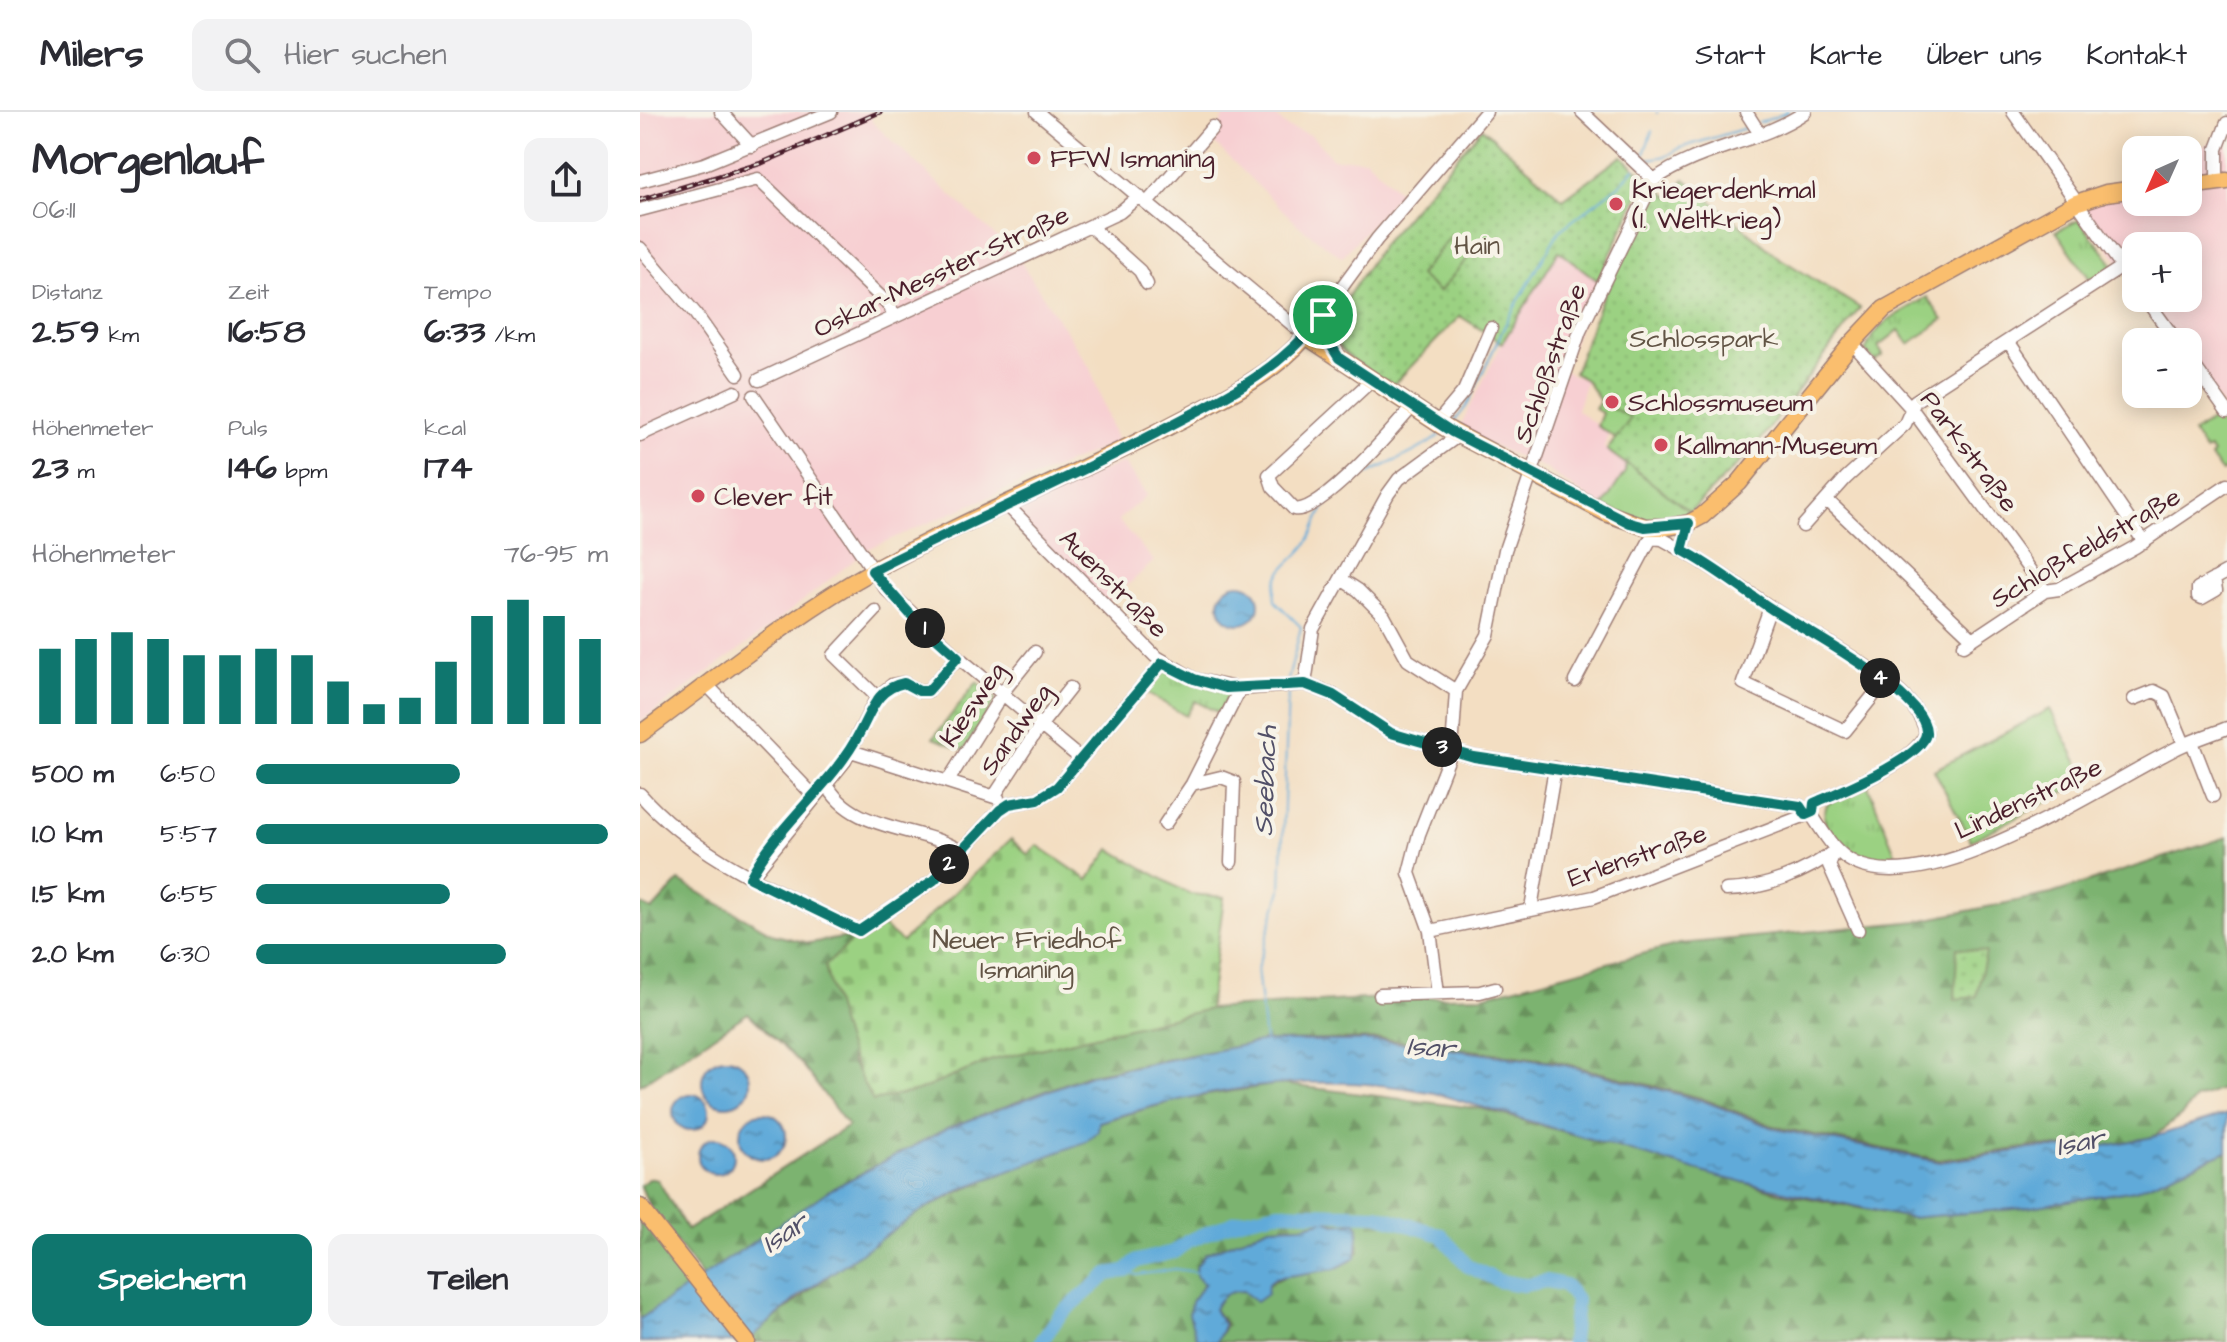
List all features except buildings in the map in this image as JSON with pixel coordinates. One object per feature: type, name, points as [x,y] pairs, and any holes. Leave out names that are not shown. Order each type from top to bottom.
[{"type":"main road","points":[[2202,184],[2222,182]]},
{"type":"main road","points":[[640,734],[872,571],[1228,395],[1292,352],[1306,336],[1448,429],[1606,513],[1648,533],[1689,523],[1710,510],[1753,468],[1852,343],[1898,299],[2076,203],[2122,191]]},
{"type":"main road","points":[[1323,315],[1326,337],[1339,358]]},
{"type":"main road","points":[[640,1207],[747,1342]]},
{"type":"street","points":[[721,112],[752,146]]},
{"type":"street","points":[[640,181],[752,146],[831,112]]},
{"type":"street","points":[[1037,112],[1306,336],[1377,239],[1486,112]]},
{"type":"street","points":[[1746,112],[1758,129]]},
{"type":"street","points":[[1590,114],[1651,177],[1758,129],[1788,124],[1805,112]]},
{"type":"street","points":[[1803,526],[1905,424],[1915,401],[2122,267],[2013,112]]},
{"type":"street","points":[[2222,182],[2217,149],[2227,123]]},
{"type":"street","name":"Oskar-Messter-Straße","points":[[759,380],[1143,200],[1213,127]]},
{"type":"street","name":"Schloßstraße","points":[[1438,993],[1430,931],[1409,873],[1419,834],[1452,750],[1456,691],[1488,635],[1505,550],[1580,331],[1651,177]]},
{"type":"street","points":[[640,210],[758,179],[888,304],[895,316]]},
{"type":"street","points":[[1090,226],[1140,271],[1147,284]]},
{"type":"street","points":[[640,248],[695,313],[738,374]]},
{"type":"street","points":[[1491,328],[1448,429],[1399,479],[1313,629],[1305,684],[1333,695],[1391,733],[1474,757],[1808,809],[1835,850]]},
{"type":"street","points":[[2008,341],[2144,542]]},
{"type":"street","name":"Parkstraße","points":[[1852,343],[1911,408],[2045,591]]},
{"type":"street","points":[[750,372],[759,380],[754,396],[741,397],[735,392],[733,380],[738,374],[750,372]]},
{"type":"street","points":[[2202,377],[2227,412]]},
{"type":"street","points":[[1372,380],[1269,475],[1273,487],[1294,509],[1311,508],[1378,447],[1412,407]]},
{"type":"street","points":[[640,435],[735,392]]},
{"type":"street","points":[[754,396],[872,571],[910,614],[1081,759]]},
{"type":"street","name":"Schloßfeldstraße","points":[[1827,500],[1968,642],[2045,591],[2059,589],[2144,542],[2227,485]]},
{"type":"street","name":"Auenstraße","points":[[1007,505],[1162,663],[1194,679],[1240,689],[1305,684]]},
{"type":"street","points":[[1682,550],[1689,523]]},
{"type":"street","points":[[1575,681],[1648,533],[1736,581],[1770,608],[1885,681],[1845,731],[1743,683],[1770,608]]},
{"type":"street","points":[[2214,579],[2227,572]]},
{"type":"street","points":[[1341,579],[1358,590],[1384,616],[1408,660],[1456,691]]},
{"type":"street","points":[[875,611],[834,655],[877,697]]},
{"type":"street","name":"Kiesweg","points":[[948,781],[1035,652]]},
{"type":"street","points":[[640,794],[672,825],[750,878],[851,751],[877,697],[892,685],[904,683],[919,691],[928,691],[958,657]]},
{"type":"street","points":[[851,751],[948,781],[1000,802],[1038,799],[1048,794],[1081,759],[1162,663]]},
{"type":"street","name":"Erlenstraße","points":[[1430,931],[1594,897],[1808,809],[1874,775],[1922,743],[1926,733],[1919,715],[1885,681]]},
{"type":"street","points":[[707,685],[814,796]]},
{"type":"street","name":"Sandweg","points":[[750,878],[859,931],[934,880],[961,851],[1000,802],[1040,726],[1070,688]]},
{"type":"street","points":[[1165,824],[1192,784],[1240,689]]},
{"type":"street","points":[[2134,699],[2154,691],[2164,696],[2213,796]]},
{"type":"street","name":"Lindenstraße","points":[[1835,850],[1855,863],[1890,869],[1952,859],[2019,832],[2188,743],[2227,728]]},
{"type":"street","points":[[1531,908],[1555,768]]},
{"type":"street","points":[[1192,784],[1221,777],[1234,782],[1231,862]]},
{"type":"street","points":[[826,783],[835,800],[856,814],[961,851]]},
{"type":"street","points":[[1726,890],[1745,890],[1821,862],[1835,850]]},
{"type":"street","points":[[1835,850],[1829,865],[1858,930]]},
{"type":"street","points":[[1380,995],[1495,988]]},
{"type":"shaded area","points":[[640,112],[871,112],[872,122],[1017,256],[1090,368],[1117,442],[868,549],[765,631],[640,722]]},
{"type":"shaded area","points":[[1236,112],[1272,112],[1287,127],[1311,135],[1333,159],[1366,159],[1400,192],[1342,257],[1299,226],[1212,141],[1224,117]]},
{"type":"shaded area","points":[[2227,135],[2227,413],[2202,378],[2202,328],[2166,328],[2154,312],[2202,312],[2202,232],[2122,232],[2122,267],[2076,203],[2122,182],[2122,216],[2202,216],[2202,147]]},
{"type":"shaded area","points":[[1559,251],[1598,281],[1562,370],[1586,381],[1577,410],[1608,434],[1604,448],[1657,485],[1599,506],[1545,468],[1458,431],[1502,343]]},
{"type":"shaded area","points":[[1123,462],[1147,495],[1118,520],[1154,561],[1103,608],[1002,512]]},
{"type":"green space","name":"Hain","points":[[1482,128],[1563,199],[1622,156],[1646,178],[1598,281],[1559,251],[1502,343],[1460,316],[1393,385],[1343,351],[1332,332],[1332,321],[1381,246]]},
{"type":"green space","name":"Schlosspark","points":[[1685,179],[1778,257],[1860,308],[1756,446],[1690,512],[1607,450],[1630,418],[1600,401],[1586,380],[1574,373],[1601,301],[1657,187],[1669,197]]},
{"type":"green space","points":[[2079,220],[2113,264],[2112,269],[2092,282],[2056,231]]},
{"type":"green space","points":[[1452,235],[1473,252],[1439,292],[1419,275]]},
{"type":"green space","points":[[1927,297],[1943,320],[1909,344],[1899,330],[1878,347],[1883,355],[1875,361],[1865,351],[1873,335],[1888,320]]},
{"type":"green space","points":[[1600,401],[1631,418],[1616,438],[1597,426],[1602,413],[1595,409]]},
{"type":"green space","points":[[2221,415],[2227,424],[2227,468],[2222,472],[2210,457],[2213,454],[2209,449],[2205,451],[2193,433]]},
{"type":"green space","points":[[1626,463],[1690,512],[1657,521],[1636,518],[1603,506],[1625,472]]},
{"type":"green space","points":[[1165,671],[1229,694],[1219,713],[1195,701],[1186,716],[1144,691]]},
{"type":"green space","points":[[977,682],[996,699],[964,750],[933,738]]},
{"type":"green space","points":[[2050,709],[2087,781],[1971,841],[1934,770]]},
{"type":"green space","points":[[1867,783],[1899,863],[1859,855],[1835,840],[1827,830],[1824,818],[1827,804]]},
{"type":"green space","points":[[2227,837],[2227,1087],[2195,1099],[2182,1115],[2153,1137],[2088,1149],[2039,1146],[1939,1160],[1776,1127],[1701,1098],[1555,1061],[1384,1039],[1265,1041],[1090,1074],[946,1129],[828,1191],[703,1278],[650,1207],[640,1185],[650,1178],[658,1180],[687,1230],[848,1126],[801,1064],[748,1013],[640,1085],[640,904],[652,910],[679,881],[775,935],[809,943],[857,936],[851,1062],[868,1085],[918,1091],[991,1060],[1209,1009],[1365,999],[1482,996],[1680,944],[1918,921],[2051,894]]},
{"type":"green space","name":"Neuer Friedhof Ismaning","points":[[1011,839],[1028,855],[1037,845],[1088,880],[1110,849],[1189,894],[1224,897],[1209,1009],[992,1060],[918,1091],[873,1101],[850,1052],[825,966],[857,936],[879,923],[902,942]]},
{"type":"green space","points":[[1957,948],[1986,952],[1976,997],[1955,999]]},
{"type":"green space","points":[[1280,1084],[1483,1109],[1778,1192],[1910,1218],[2025,1208],[2135,1190],[2227,1151],[2227,1342],[1216,1342],[1226,1325],[1214,1309],[1220,1298],[1230,1291],[1268,1284],[1290,1274],[1309,1274],[1359,1252],[1355,1222],[1335,1224],[1325,1220],[1303,1226],[1270,1227],[1205,1254],[1204,1284],[1191,1302],[1198,1342],[755,1342],[751,1337],[858,1252],[921,1211],[1099,1122],[1181,1099]]},
{"type":"green space","points":[[640,1219],[693,1285],[640,1319]]},
{"type":"water","points":[[1239,584],[1253,590],[1259,604],[1253,618],[1239,624],[1225,618],[1219,604],[1225,590]]},
{"type":"water","name":"Isar","points":[[1265,1041],[1385,1041],[1556,1063],[1701,1100],[1776,1129],[1940,1162],[2038,1148],[2088,1149],[2153,1137],[2227,1114],[2227,1151],[2135,1190],[2025,1208],[1910,1218],[1719,1177],[1434,1093],[1350,1083],[1308,1083],[1223,1091],[1181,1099],[1099,1122],[1098,1131],[1085,1142],[964,1188],[921,1211],[799,1296],[747,1342],[640,1342],[640,1319],[828,1191],[946,1129],[1090,1075]]},
{"type":"water","points":[[726,1058],[743,1065],[750,1082],[743,1099],[726,1106],[709,1099],[702,1082],[709,1065]]},
{"type":"water","points":[[691,1094],[704,1099],[709,1112],[704,1125],[691,1130],[678,1125],[673,1112],[678,1099]]},
{"type":"water","points":[[763,1113],[779,1120],[786,1136],[779,1152],[763,1159],[747,1152],[740,1136],[747,1120]]},
{"type":"water","points":[[716,1138],[729,1143],[734,1156],[729,1169],[716,1174],[703,1169],[698,1156],[703,1143]]},
{"type":"water","points":[[1325,1220],[1335,1224],[1355,1222],[1359,1226],[1356,1258],[1335,1269],[1275,1278],[1268,1284],[1267,1294],[1256,1302],[1243,1291],[1226,1295],[1214,1309],[1224,1326],[1216,1342],[1197,1341],[1189,1314],[1191,1302],[1204,1284],[1196,1276],[1196,1267],[1205,1254],[1270,1227],[1302,1226]]},
{"type":"waterway","points":[[1759,123],[1788,112]]},
{"type":"waterway","points":[[1642,160],[1667,156],[1680,148],[1749,127]]},
{"type":"waterway","name":"Seebach","points":[[1642,160],[1652,131]]},
{"type":"waterway","name":"Seebach","points":[[1454,422],[1466,407],[1509,317],[1559,231],[1619,185],[1635,168]]},
{"type":"waterway","name":"Seebach","points":[[1288,680],[1301,627],[1275,601],[1279,575],[1306,545],[1329,501],[1356,480],[1440,435]]},
{"type":"waterway","name":"Seebach","points":[[1265,1040],[1257,969],[1281,890],[1288,691]]},
{"type":"waterway","points":[[1041,1342],[1060,1315],[1108,1274],[1125,1271],[1137,1261],[1174,1252],[1188,1241],[1236,1221],[1278,1212],[1377,1215],[1441,1235],[1468,1266],[1499,1281],[1523,1285],[1546,1281],[1565,1285],[1576,1300],[1572,1342]]},
{"type":"waterway","points":[[1325,1220],[1327,1213]]},
{"type":"waterway","points":[[1125,1271],[1137,1275],[1175,1269],[1196,1272]]},
{"type":"railway","points":[[640,200],[762,163],[880,112]]},
{"type":"place","name":"FFW Ismaning","points":[[1034,158]]},
{"type":"place","name":"Kriegerdenkmal (1. Weltkrieg)","points":[[1616,204]]},
{"type":"place","name":"Schlossmuseum","points":[[1612,402]]},
{"type":"place","name":"Kallmann-Museum","points":[[1661,445]]},
{"type":"place","name":"Clever fit","points":[[698,496]]},
{"type":"route","points":[[1323,315],[1326,337],[1339,358],[1442,426],[1630,523],[1645,527],[1668,527],[1689,523],[1682,550],[1736,581],[1770,608],[1885,681],[1919,715],[1926,733],[1922,743],[1874,775],[1814,803],[1813,812],[1806,815],[1800,811],[1800,806],[1474,757],[1391,733],[1333,695],[1305,684],[1279,688],[1226,688],[1194,679],[1162,663],[1057,787],[1038,799],[1009,804],[1000,810],[934,880],[859,931],[750,878],[845,761],[877,697],[892,685],[904,683],[919,691],[928,691],[958,657],[910,614],[872,571],[1111,456],[1228,395],[1292,352],[1323,315]]}]
